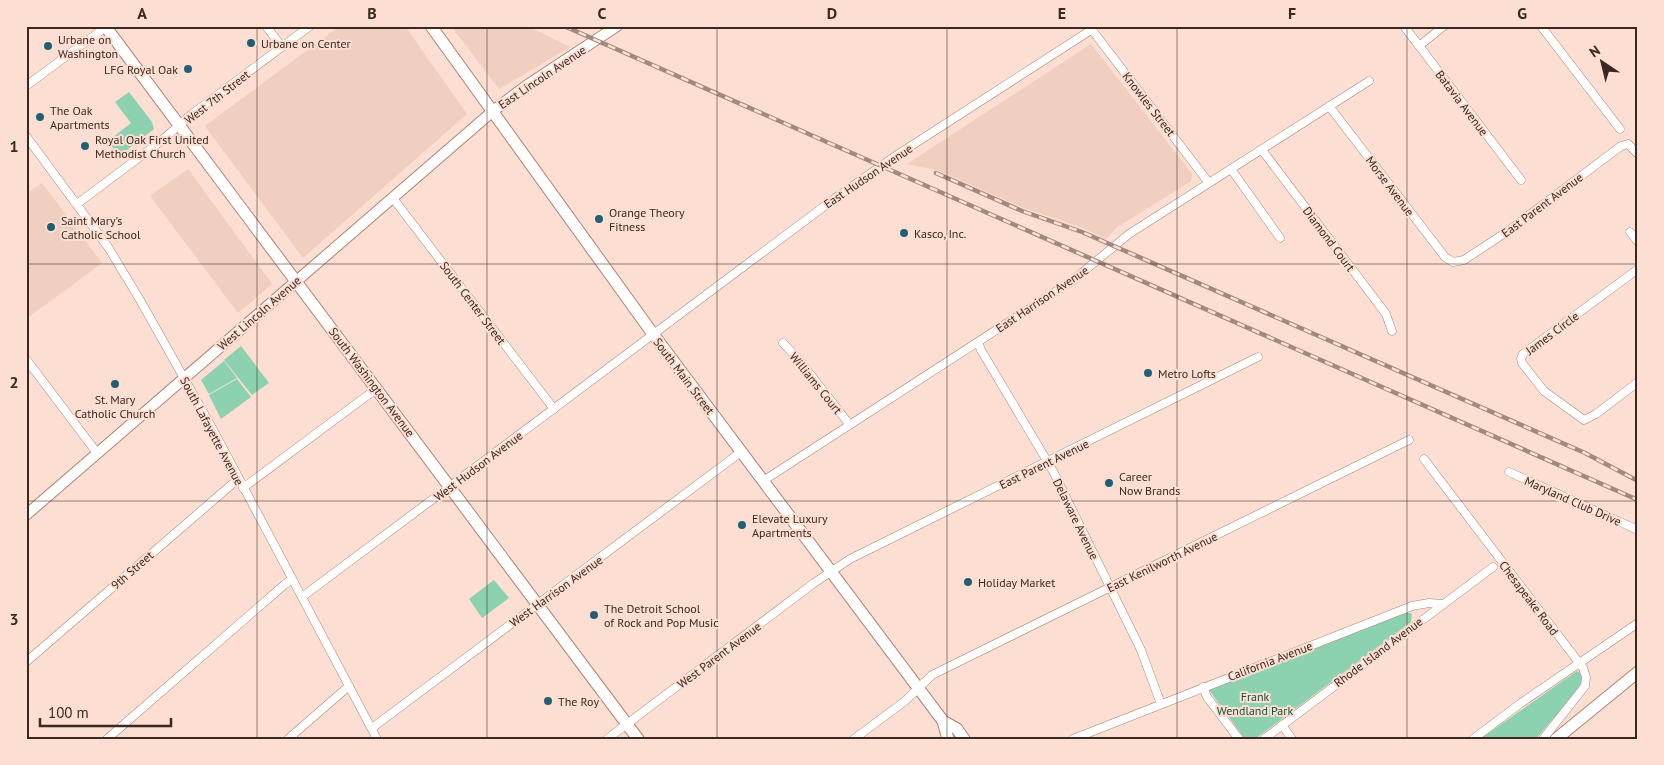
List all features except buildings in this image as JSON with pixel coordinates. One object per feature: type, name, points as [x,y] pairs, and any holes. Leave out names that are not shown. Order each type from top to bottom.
[{"type":"main road","name":"South Main Street","points":[[431,26],[653,334],[943,721],[948,739]]},
{"type":"main road","name":"South Washington Avenue","points":[[106,27],[638,739]]},
{"type":"main road","points":[[1556,739],[1638,672]]},
{"type":"main road","name":"South Main Street","points":[[943,721],[957,729],[964,739]]},
{"type":"street","points":[[266,26],[282,48]]},
{"type":"street","name":"West 7th Street","points":[[77,204],[180,126],[192,114],[310,26]]},
{"type":"street","name":"East Lincoln Avenue","points":[[493,111],[526,86],[617,26]]},
{"type":"street","name":"Batavia Avenue","points":[[1404,26],[1521,180]]},
{"type":"street","points":[[1419,46],[1444,26]]},
{"type":"street","points":[[1541,26],[1620,129]]},
{"type":"street","points":[[26,86],[106,27]]},
{"type":"street","name":"Knowles Street","points":[[1090,28],[1209,183]]},
{"type":"street","name":"East Hudson Avenue","points":[[653,334],[834,199],[897,155],[1090,28]]},
{"type":"street","name":"East Harrison Avenue","points":[[763,481],[1080,276],[1129,234],[1369,81]]},
{"type":"street","name":"Morse Avenue","points":[[1330,106],[1445,257],[1453,262]]},
{"type":"street","name":"West Lincoln Avenue","points":[[26,515],[493,111]]},
{"type":"street","name":"South Lafayette Avenue","points":[[26,136],[77,204],[124,272],[184,378],[378,739]]},
{"type":"street","name":"East Parent Avenue","points":[[1453,262],[1464,260],[1494,241],[1621,146],[1628,144],[1638,154]]},
{"type":"street","name":"Diamond Court","points":[[1262,150],[1386,314],[1392,331]]},
{"type":"street","points":[[1231,169],[1280,238]]},
{"type":"street","name":"South Center Street","points":[[392,197],[554,409]]},
{"type":"street","points":[[1630,232],[1638,242]]},
{"type":"street","name":"James Circle","points":[[1638,269],[1523,354],[1521,359],[1541,388],[1584,420],[1596,414],[1638,382]]},
{"type":"street","name":"West Hudson Avenue","points":[[302,597],[653,334]]},
{"type":"street","name":"Delaware Avenue","points":[[978,342],[1048,462],[1141,650],[1161,704]]},
{"type":"street","name":"Williams Court","points":[[783,343],[849,424]]},
{"type":"street","name":"East Parent Avenue","points":[[830,572],[850,559],[1258,357]]},
{"type":"street","points":[[26,359],[97,453]]},
{"type":"street","points":[[243,488],[376,389]]},
{"type":"street","name":"East Kenilworth Avenue","points":[[854,739],[905,701],[932,675],[1409,440]]},
{"type":"street","name":"West Harrison Avenue","points":[[372,728],[741,452]]},
{"type":"street","name":"Chesapeake Road","points":[[1424,460],[1579,663],[1586,675],[1585,686],[1543,739]]},
{"type":"street","name":"Maryland Club Drive","points":[[1509,472],[1638,530]]},
{"type":"street","name":"9th Street","points":[[26,662],[238,479]]},
{"type":"street","name":"Rhode Island Avenue","points":[[1264,739],[1493,567]]},
{"type":"street","name":"West Parent Avenue","points":[[607,739],[830,572]]},
{"type":"street","points":[[107,739],[292,579]]},
{"type":"street","name":"California Avenue","points":[[1073,739],[1412,606],[1429,603],[1442,604]]},
{"type":"street","points":[[1473,739],[1638,622]]},
{"type":"street","points":[[288,739],[350,686]]},
{"type":"street","points":[[1203,687],[1207,697],[1239,739]]},
{"type":"street","points":[[1282,725],[1292,739]]},
{"type":"shaded area","points":[[340,26],[405,26],[467,114],[303,258],[205,126]]},
{"type":"shaded area","points":[[451,26],[527,26],[570,47],[499,89]]},
{"type":"shaded area","points":[[1091,44],[1192,174],[1191,181],[1116,228],[1106,239],[1083,228],[1021,207],[937,170],[907,164]]},
{"type":"shaded area","points":[[188,169],[272,284],[238,313],[150,196]]},
{"type":"shaded area","name":"Saint Mary's Catholic School","points":[[42,183],[102,263],[26,319],[26,194]]},
{"type":"green space","points":[[129,92],[152,122],[154,129],[119,156],[108,141],[131,123],[115,102]]},
{"type":"green space","points":[[241,346],[269,383],[252,395],[224,360]]},
{"type":"green space","points":[[224,361],[237,378],[209,394],[201,380]]},
{"type":"green space","points":[[237,379],[251,397],[221,419],[209,395]]},
{"type":"green space","points":[[494,580],[509,598],[482,618],[469,599]]},
{"type":"green space","name":"Frank Wendland Park","points":[[1407,612],[1412,614],[1411,622],[1255,739],[1245,739],[1209,690]]},
{"type":"green space","points":[[1577,671],[1582,676],[1579,688],[1536,739],[1480,739]]},
{"type":"railway","points":[[564,26],[1638,500]]},
{"type":"railway","points":[[936,173],[1022,211],[1082,232],[1585,453],[1638,481]]},
{"type":"place","name":"Urbane on Center","points":[[251,43]]},
{"type":"place","name":"Urbane on Washington","points":[[48,46]]},
{"type":"place","name":"LFG Royal Oak","points":[[188,69]]},
{"type":"place","name":"The Oak Apartments","points":[[40,117]]},
{"type":"place","name":"Royal Oak First United Methodist Church","points":[[85,146]]},
{"type":"place","name":"Orange Theory Fitness","points":[[599,219]]},
{"type":"place","name":"Saint Mary's Catholic School","points":[[51,227]]},
{"type":"place","name":"Kasco, Inc.","points":[[904,233]]},
{"type":"place","name":"Metro Lofts","points":[[1148,373]]},
{"type":"place","name":"St. Mary Catholic Church","points":[[115,384]]},
{"type":"place","name":"Career Now Brands","points":[[1109,483]]},
{"type":"place","name":"Elevate Luxury Apartments","points":[[742,525]]},
{"type":"place","name":"Holiday Market","points":[[968,582]]},
{"type":"place","name":"The Detroit School of Rock and Pop Music","points":[[594,615]]},
{"type":"place","name":"The Roy","points":[[548,701]]}]
